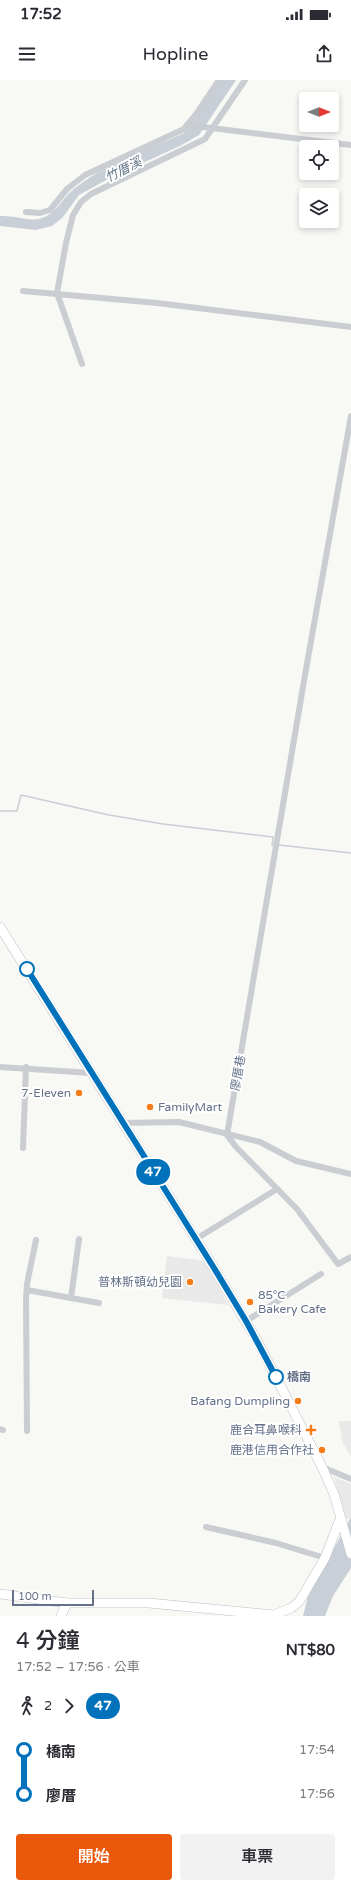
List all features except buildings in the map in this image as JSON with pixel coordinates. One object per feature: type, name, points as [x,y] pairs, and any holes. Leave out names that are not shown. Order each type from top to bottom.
[{"type":"main road","points":[[0,927],[246,1321],[322,1467],[334,1494],[351,1554]]},
{"type":"main road","points":[[0,1594],[67,1603],[149,1603],[274,1615],[291,1608],[299,1602],[325,1558],[342,1523]]},
{"type":"main road","points":[[61,1616],[67,1603]]},
{"type":"street","points":[[26,212],[40,213],[50,210],[67,189],[85,175],[184,128],[197,113],[218,80]]},
{"type":"street","points":[[82,364],[57,293],[66,243],[73,215],[81,202],[91,194],[205,139],[245,80]]},
{"type":"street","points":[[187,125],[351,145]]},
{"type":"street","points":[[23,291],[157,303],[351,327]]},
{"type":"street","name":"廖厝巷","points":[[227,1135],[305,675],[351,416]]},
{"type":"street","points":[[0,1067],[26,1067],[91,1073]]},
{"type":"street","points":[[23,1148],[26,1067]]},
{"type":"street","points":[[122,1124],[179,1122],[260,1142],[296,1161],[351,1174]]},
{"type":"street","points":[[227,1135],[236,1147],[301,1213],[338,1264],[351,1257]]},
{"type":"street","points":[[196,1239],[277,1189]]},
{"type":"street","points":[[71,1298],[79,1239]]},
{"type":"street","points":[[27,1431],[27,1290],[36,1240]]},
{"type":"street","points":[[246,1321],[321,1274]]},
{"type":"street","points":[[27,1290],[99,1303]]},
{"type":"street","points":[[322,1467],[351,1478]]},
{"type":"street","points":[[206,1527],[276,1543],[325,1558]]},
{"type":"shaded area","name":"普林斯頓幼兒園","points":[[167,1256],[206,1261],[228,1305],[162,1298]]},
{"type":"shaded area","points":[[339,1421],[351,1421],[351,1457],[342,1441]]},
{"type":"shaded area","points":[[334,1477],[351,1484],[351,1516],[349,1519],[346,1518]]},
{"type":"water","name":"竹厝溪","points":[[220,80],[236,80],[199,135],[182,145],[108,179],[79,195],[63,217],[52,226],[36,230],[0,226],[0,216],[26,219],[39,219],[45,217],[54,210],[70,192],[100,171],[184,133],[194,122]]},
{"type":"water","points":[[351,1517],[351,1568],[333,1596],[325,1616],[303,1616],[308,1596]]},
{"type":"waterway","points":[[0,811],[17,811],[21,795],[109,815],[163,824],[273,837],[272,845],[275,845]]},
{"type":"waterway","points":[[279,845],[351,853]]},
{"type":"bus line","name":"47","points":[[27,969],[214,1268],[246,1321],[276,1377]]},
{"type":"place","name":"7-Eleven","points":[[79,1093]]},
{"type":"place","name":"FamilyMart","points":[[150,1107]]},
{"type":"place","name":"普林斯頓幼兒園","points":[[190,1282]]},
{"type":"place","name":"85°C Bakery Cafe","points":[[250,1302]]},
{"type":"place","name":"橋南","points":[[276,1377]]},
{"type":"place","name":"Bafang Dumpling","points":[[298,1401]]},
{"type":"place","name":"鹿合耳鼻喉科","points":[[311,1430]]},
{"type":"place","name":"鹿港信用合作社","points":[[322,1450]]}]
